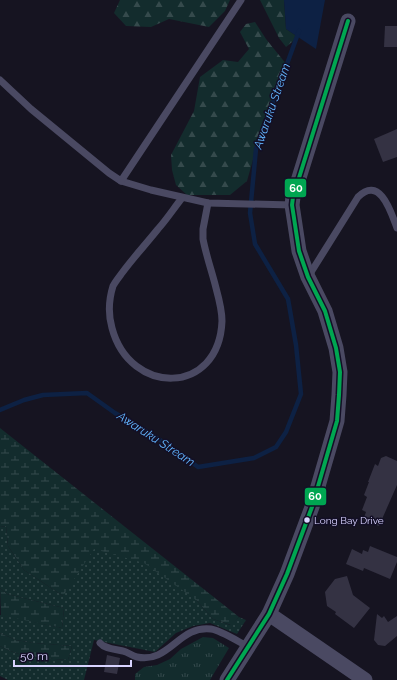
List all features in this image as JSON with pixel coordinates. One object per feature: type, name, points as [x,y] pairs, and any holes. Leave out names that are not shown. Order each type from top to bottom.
[{"type":"street","points":[[226,680],[269,614],[287,574],[312,506],[337,421],[340,372],[336,348],[325,311],[308,278],[299,251],[292,205],[293,197],[348,21]]},
{"type":"street","points":[[269,614],[364,680]]},
{"type":"lane","points":[[121,181],[241,0]]},
{"type":"lane","points":[[0,80],[30,110],[121,181],[182,198],[208,203],[267,203],[292,205]]},
{"type":"lane","points":[[308,278],[358,197],[364,192],[373,190],[381,194],[388,204],[397,228]]},
{"type":"lane","points":[[182,198],[159,228],[130,261],[114,284],[109,309],[114,337],[120,348],[132,364],[143,372],[158,376],[178,378],[196,372],[213,355],[221,333],[222,320],[219,301],[203,239],[203,229],[208,203]]},
{"type":"lane","points":[[100,643],[103,646],[124,651],[136,657],[155,658],[168,650],[184,636],[198,629],[212,629],[247,646]]},
{"type":"green space","points":[[120,0],[230,0],[225,11],[209,27],[169,19],[151,27],[126,26],[114,13]]},
{"type":"green space","points":[[260,0],[284,0],[286,29],[298,37],[286,47],[279,38]]},
{"type":"green space","points":[[255,22],[266,39],[287,65],[256,149],[247,181],[230,195],[187,195],[176,185],[172,170],[171,155],[194,111],[200,77],[223,60],[238,62],[249,49],[240,32],[246,24]]},
{"type":"green space","points":[[0,428],[239,617],[231,625],[213,619],[196,600],[63,596],[24,570],[8,546],[6,526],[0,527]]},
{"type":"green space","points":[[6,526],[8,546],[24,570],[63,596],[94,549],[144,563],[196,600],[213,619],[230,625],[239,617],[246,620],[237,634],[210,623],[193,626],[176,633],[155,652],[94,640],[84,680],[8,680],[0,676],[0,646],[25,656],[68,660],[72,646],[16,640],[0,633],[0,615],[62,628],[64,608],[7,594],[0,588],[0,527]]},
{"type":"green space","points":[[0,588],[7,594],[64,608],[62,628],[1,616]]},
{"type":"green space","points":[[0,633],[16,640],[72,646],[68,660],[25,656],[9,650],[0,646]]},
{"type":"green space","points":[[203,637],[213,638],[229,648],[210,680],[135,680],[135,674],[144,667],[157,665],[170,659],[181,649]]},
{"type":"water","points":[[284,0],[325,0],[316,49],[286,29]]},
{"type":"building","points":[[385,26],[397,26],[397,47],[384,47]]},
{"type":"building","points":[[397,129],[397,157],[383,162],[374,139]]},
{"type":"building","points":[[386,456],[397,461],[397,485],[379,526],[363,520],[366,512],[362,510],[367,497],[364,495],[375,464],[378,466],[381,458]]},
{"type":"building","points":[[370,546],[397,557],[397,562],[390,579],[364,568],[363,571],[346,564],[352,549],[362,554],[363,550],[368,552]]},
{"type":"building","points":[[347,576],[353,595],[370,608],[354,628],[327,606],[325,592],[335,579]]},
{"type":"building","points":[[377,614],[382,618],[384,616],[388,622],[397,616],[397,636],[385,646],[378,645],[374,640]]},
{"type":"building","points":[[107,655],[120,658],[117,674],[104,672]]},
{"type":"waterway","name":"Awaruku Stream","points":[[0,410],[24,400],[43,395],[87,393],[115,413],[160,440],[198,467],[254,458],[276,447],[286,432],[301,394],[296,345],[288,299],[255,244],[250,213],[256,149],[299,31]]},
{"type":"transit line","name":"60","points":[[227,680],[269,614],[287,574],[312,507],[337,421],[340,372],[336,348],[325,311],[308,277],[299,251],[292,205],[293,197],[348,21]]},
{"type":"place","name":"Long Bay Drive","points":[[307,520]]}]
